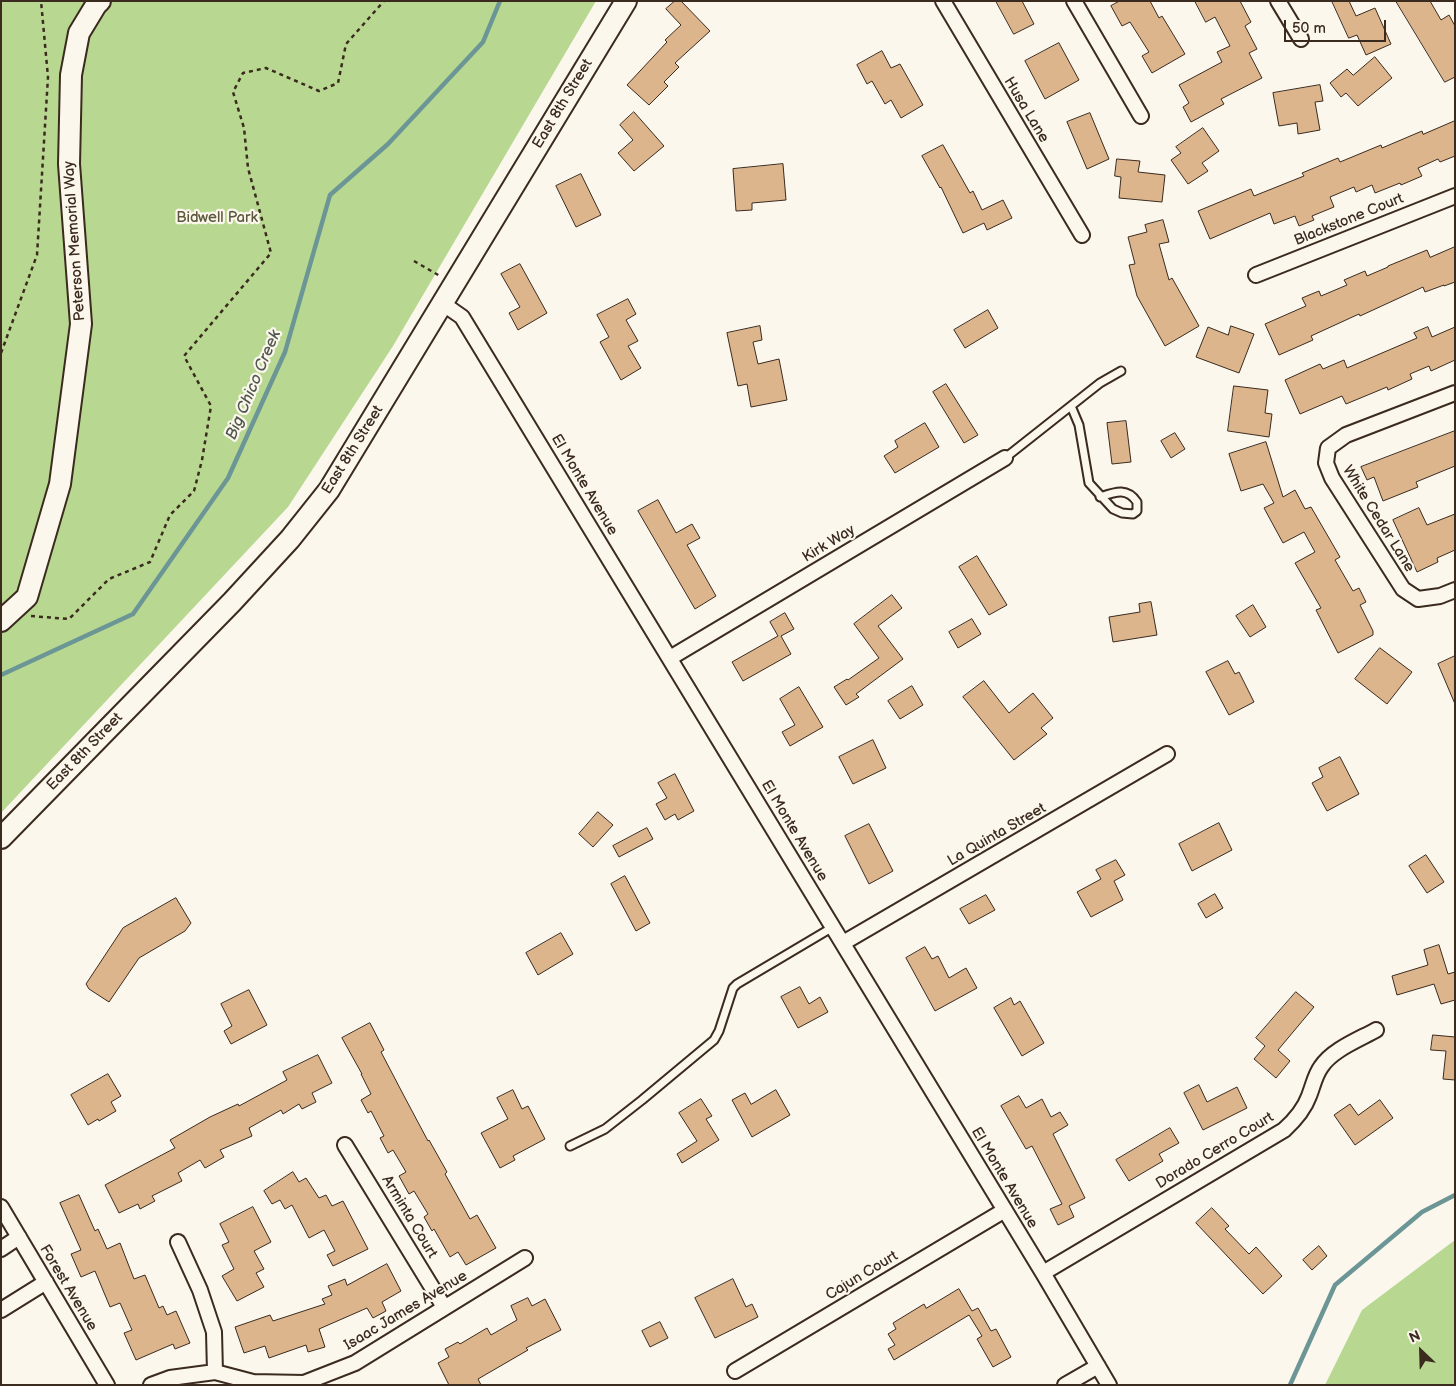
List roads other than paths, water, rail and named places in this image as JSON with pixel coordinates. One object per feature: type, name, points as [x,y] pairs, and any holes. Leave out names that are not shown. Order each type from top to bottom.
[{"type":"street","name":"Peterson Memorial Way","points":[[1,620],[27,597],[60,484],[81,324],[69,164],[71,75],[79,33],[100,1]]},
{"type":"street","name":"East 8th Street","points":[[1,838],[232,602],[290,539],[329,490],[626,1]]},
{"type":"street","name":"Husa Lane","points":[[943,1],[1082,235]]},
{"type":"street","points":[[1074,1],[1141,116]]},
{"type":"street","points":[[1278,1],[1301,39]]},
{"type":"street","name":"Blackstone Court","points":[[1256,275],[1455,196]]},
{"type":"street","name":"El Monte Avenue","points":[[442,303],[462,317],[834,927],[1109,1385]]},
{"type":"street","name":"White Cedar Lane","points":[[1455,393],[1346,435],[1328,448],[1326,462],[1332,478],[1403,589],[1418,599],[1440,596],[1455,590]]},
{"type":"street","name":"Kirk Way","points":[[670,658],[1005,458]]},
{"type":"street","name":"La Quinta Street","points":[[843,943],[1167,754]]},
{"type":"street","name":"Dorado Cerro Court","points":[[1043,1273],[1284,1130],[1300,1115],[1309,1098],[1321,1066],[1334,1054],[1376,1030]]},
{"type":"street","name":"Arminta Court","points":[[345,1145],[444,1307]]},
{"type":"street","name":"Forest Avenue","points":[[1,1207],[103,1383]]},
{"type":"street","name":"Cajun Court","points":[[735,1371],[1005,1210]]},
{"type":"street","points":[[1,1249],[19,1238]]},
{"type":"street","points":[[178,1242],[200,1290],[214,1332],[215,1372]]},
{"type":"street","name":"Isaac James Avenue","points":[[151,1385],[170,1378],[215,1372],[253,1382],[304,1383],[355,1363],[525,1258]]},
{"type":"street","points":[[1,1310],[46,1282]]},
{"type":"street","points":[[1065,1385],[1098,1366]]},
{"type":"lane","points":[[1005,458],[1100,384],[1121,371]]},
{"type":"lane","points":[[1071,406],[1079,425],[1087,478],[1100,497],[1113,509],[1122,514],[1133,514],[1137,511],[1138,507],[1134,498],[1129,493],[1117,491],[1100,497]]},
{"type":"lane","points":[[570,1146],[605,1129],[714,1040],[719,1031],[732,988],[834,927]]},
{"type":"waterway","name":"Big Chico Creek","points":[[1,675],[133,614],[228,478],[285,352],[330,195],[388,144],[483,42],[500,1]]},
{"type":"waterway","points":[[1290,1385],[1335,1285],[1422,1212],[1455,1195]]},
{"type":"park label","name":"Bidwell Park","points":[[217,218]]}]
